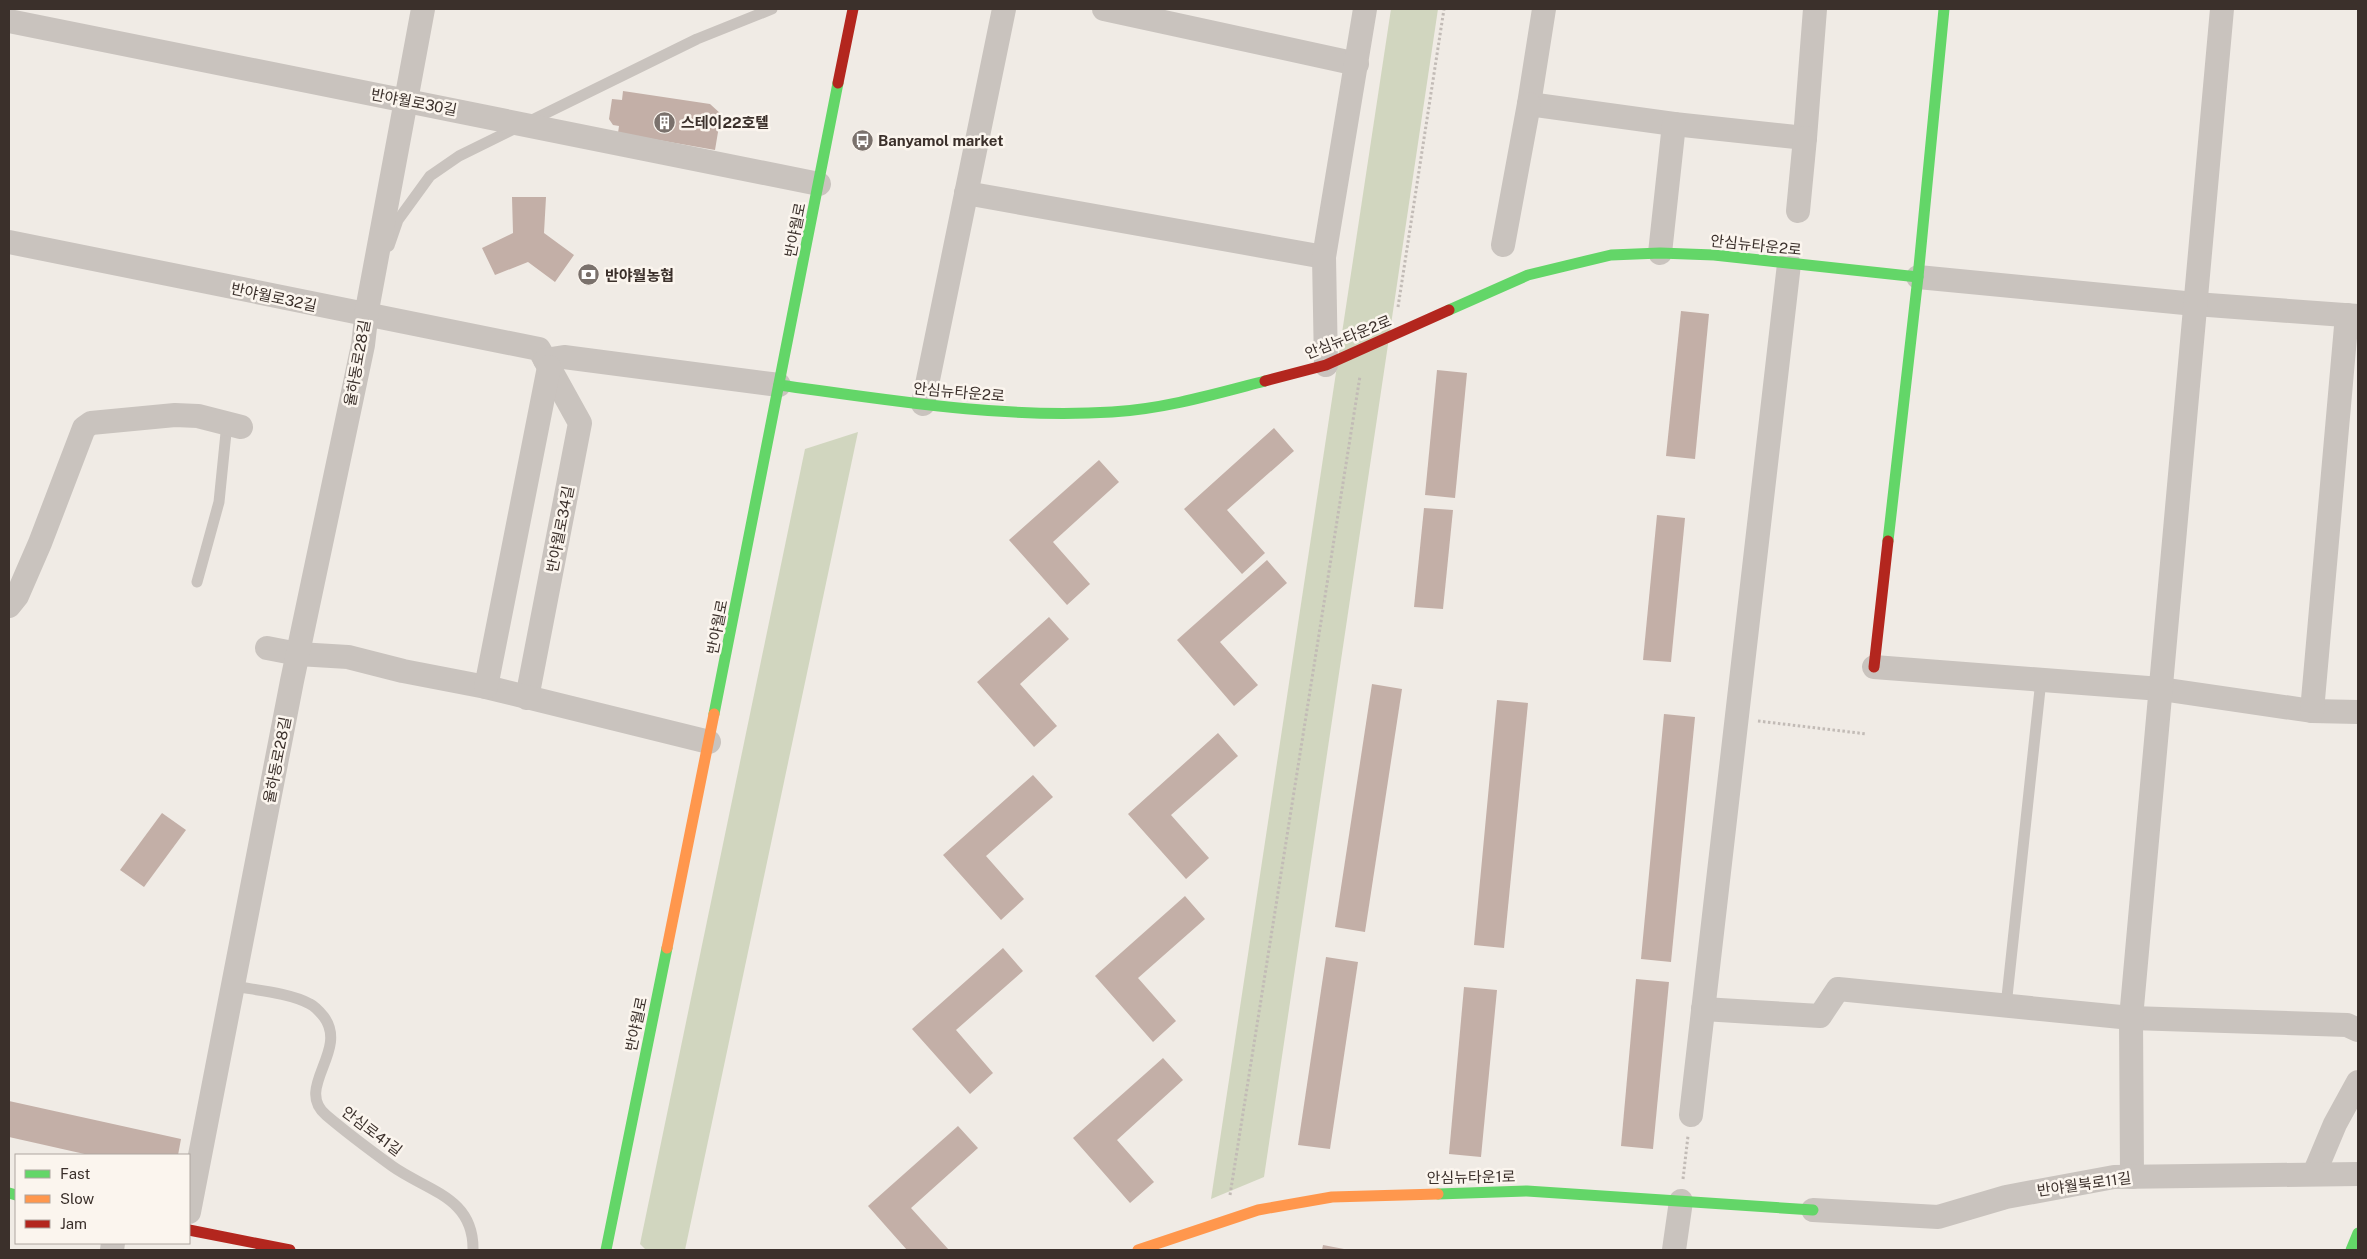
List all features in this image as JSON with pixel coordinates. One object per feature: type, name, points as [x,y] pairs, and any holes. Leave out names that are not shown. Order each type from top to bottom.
[{"type":"main road","name":"반야월로","points":[[606,1250],[709,742],[853,9]]},
{"type":"main road","points":[[1874,667],[1918,278],[1944,9]]},
{"type":"main road","name":"안심뉴타운2로","points":[[779,385],[923,404],[1010,412],[1113,412],[1200,398],[1326,365],[1528,275],[1611,255],[1660,252],[1714,255],[1918,278]]},
{"type":"main road","name":"안심뉴타운1로","points":[[1138,1250],[1258,1210],[1332,1198],[1528,1191],[1813,1210]]},
{"type":"main road","points":[[190,1230],[290,1250]]},
{"type":"main road","points":[[2351,1250],[2358,1234]]},
{"type":"street","name":"율하동로28길","points":[[190,1207],[298,654],[362,344],[423,9]]},
{"type":"street","points":[[923,404],[1004,9]]},
{"type":"street","points":[[1104,9],[1357,64]]},
{"type":"street","points":[[1326,365],[1324,257],[1365,9]]},
{"type":"street","points":[[1503,245],[1544,9]]},
{"type":"street","points":[[1798,211],[1815,9]]},
{"type":"street","points":[[2132,1177],[2131,1018],[2222,9]]},
{"type":"street","name":"반야월로30길","points":[[9,21],[819,184]]},
{"type":"street","points":[[1529,104],[1674,124],[1805,138]]},
{"type":"street","points":[[1660,252],[1674,124]]},
{"type":"street","points":[[966,193],[1324,257]]},
{"type":"street","name":"반야월로32길","points":[[9,242],[367,313],[544,359],[564,357],[779,385]]},
{"type":"street","points":[[1690,1115],[1789,264]]},
{"type":"street","points":[[1918,278],[2195,304],[2353,315],[2312,711]]},
{"type":"street","points":[[486,687],[544,359]]},
{"type":"street","name":"반야월로34길","points":[[527,698],[580,423],[544,359]]},
{"type":"street","points":[[13,601],[84,428],[91,423],[176,415],[198,416],[234,425]]},
{"type":"street","points":[[267,648],[298,654],[348,657],[403,672],[486,687],[709,742]]},
{"type":"street","points":[[1874,667],[2161,689],[2312,711],[2358,712]]},
{"type":"street","points":[[1703,1009],[1820,1016],[1838,989],[2131,1018],[2347,1025],[2358,1030]]},
{"type":"street","points":[[2314,1174],[2335,1124],[2358,1082]]},
{"type":"street","name":"반야월북로11길","points":[[1813,1210],[1938,1217],[2006,1196],[2114,1177],[2358,1174]]},
{"type":"street","points":[[1674,1250],[1681,1201]]},
{"type":"lane","points":[[523,124],[697,38],[772,9]]},
{"type":"lane","name":"율하동로28길","points":[[367,313],[398,220],[430,176],[459,156],[523,124]]},
{"type":"lane","points":[[197,582],[218,502],[234,425]]},
{"type":"lane","points":[[2006,1006],[2041,680]]},
{"type":"lane","name":"안심로41길","points":[[233,986],[294,998],[310,1004],[318,1010],[332,1032],[331,1042],[317,1083],[315,1101],[324,1114],[393,1167],[446,1196],[459,1207],[471,1228],[473,1250]]},
{"type":"path","points":[[1398,311],[1444,9]]},
{"type":"path","points":[[1226,1221],[1361,371]]},
{"type":"path","points":[[1737,718],[1867,734]]},
{"type":"path","points":[[1681,1201],[1690,1115]]},
{"type":"green space","points":[[1391,9],[1438,9],[1264,1177],[1211,1199]]},
{"type":"green space","points":[[858,432],[685,1250],[646,1250],[640,1244],[805,449]]},
{"type":"building","name":"스테이22호텔","points":[[623,91],[710,104],[721,114],[715,150],[618,133],[619,126],[613,125],[609,119],[612,99],[622,100]]},
{"type":"building","points":[[512,197],[546,197],[544,233],[574,255],[555,282],[528,262],[495,275],[482,248],[513,233]]},
{"type":"building","points":[[1681,311],[1709,314],[1695,459],[1666,456]]},
{"type":"building","points":[[1437,370],[1467,373],[1455,498],[1425,495]]},
{"type":"building","points":[[1274,428],[1294,451],[1227,510],[1265,553],[1242,574],[1184,509]]},
{"type":"building","points":[[1099,460],[1119,482],[1053,542],[1090,584],[1067,605],[1009,540]]},
{"type":"building","points":[[1424,508],[1453,510],[1443,609],[1414,607]]},
{"type":"building","points":[[1657,515],[1685,518],[1671,662],[1643,660]]},
{"type":"building","points":[[1267,560],[1287,583],[1220,642],[1258,685],[1234,706],[1177,640]]},
{"type":"building","points":[[1049,617],[1069,639],[1020,684],[1057,726],[1034,747],[977,682]]},
{"type":"building","points":[[1372,684],[1402,689],[1365,932],[1335,927]]},
{"type":"building","points":[[1497,700],[1528,703],[1504,948],[1474,945]]},
{"type":"building","points":[[1664,714],[1695,717],[1671,962],[1641,959]]},
{"type":"building","points":[[1218,733],[1238,756],[1171,815],[1209,858],[1186,879],[1128,814]]},
{"type":"building","points":[[1033,775],[1053,797],[986,856],[1024,899],[1001,920],[943,855]]},
{"type":"building","points":[[162,813],[186,830],[144,887],[120,870]]},
{"type":"building","points":[[1185,896],[1205,919],[1138,978],[1176,1021],[1153,1042],[1095,976]]},
{"type":"building","points":[[1003,948],[1023,971],[956,1030],[993,1073],[970,1094],[912,1029]]},
{"type":"building","points":[[1326,957],[1358,962],[1330,1149],[1298,1145]]},
{"type":"building","points":[[1636,979],[1669,982],[1653,1149],[1621,1146]]},
{"type":"building","points":[[1464,987],[1497,990],[1481,1157],[1449,1154]]},
{"type":"building","points":[[1163,1058],[1183,1080],[1117,1140],[1154,1182],[1130,1203],[1073,1138]]},
{"type":"building","points":[[9,1101],[181,1139],[178,1154],[85,1154],[9,1137]]},
{"type":"building","points":[[958,1126],[978,1148],[911,1208],[949,1250],[907,1250],[868,1206]]},
{"type":"building","points":[[1323,1245],[1344,1249],[1344,1250],[1322,1250]]},
{"type":"traffic: fast","points":[[1888,541],[1918,277],[1944,9]]},
{"type":"traffic: fast","points":[[714,714],[838,83]]},
{"type":"traffic: fast","points":[[1449,310],[1528,275],[1611,255],[1660,253],[1714,255],[1918,277]]},
{"type":"traffic: fast","points":[[779,385],[945,407],[1029,413],[1070,413],[1112,412],[1151,408],[1265,381]]},
{"type":"traffic: fast","points":[[606,1250],[667,948]]},
{"type":"traffic: fast","points":[[1438,1194],[1527,1191],[1813,1210]]},
{"type":"traffic: fast","points":[[9,1193],[15,1195]]},
{"type":"traffic: fast","points":[[2351,1250],[2358,1233]]},
{"type":"traffic: slow","points":[[667,948],[714,714]]},
{"type":"traffic: slow","points":[[1138,1250],[1258,1210],[1332,1197],[1438,1194]]},
{"type":"traffic: jam","points":[[838,83],[853,9]]},
{"type":"traffic: jam","points":[[1265,381],[1326,365],[1449,310]]},
{"type":"traffic: jam","points":[[1874,667],[1888,541]]},
{"type":"traffic: jam","points":[[190,1230],[290,1250]]},
{"type":"place","name":"스테이22호텔","points":[[665,122]]},
{"type":"place","name":"Banyamol market","points":[[862,140]]},
{"type":"place","name":"반야월농협","points":[[589,275]]}]
